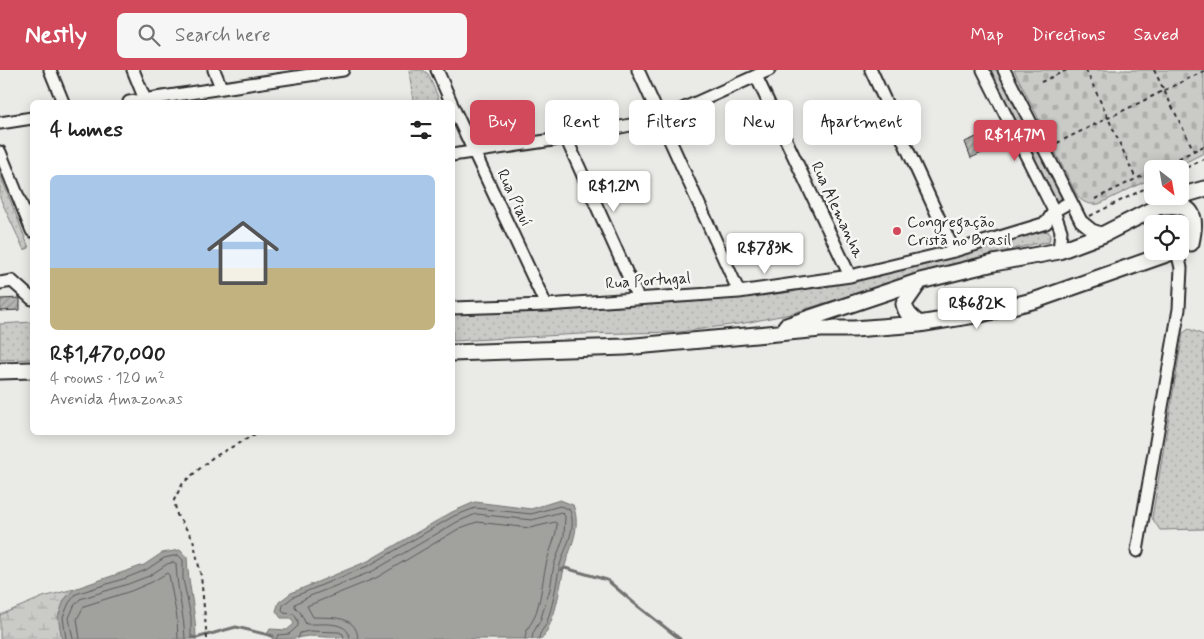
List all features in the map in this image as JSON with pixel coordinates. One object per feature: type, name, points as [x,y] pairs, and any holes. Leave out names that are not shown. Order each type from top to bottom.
[{"type":"main road","points":[[1189,194],[1204,190]]},
{"type":"main road","points":[[763,333],[920,281],[994,263],[1059,251],[1104,234],[1159,206],[1177,205],[1192,214],[1195,224],[1189,239]]},
{"type":"main road","points":[[455,353],[625,347],[763,333],[919,324],[981,314],[1036,300],[1147,260]]},
{"type":"main road","points":[[919,324],[911,317],[904,304],[920,281]]},
{"type":"main road","points":[[0,371],[30,370]]},
{"type":"street","points":[[50,70],[62,100]]},
{"type":"street","points":[[133,70],[146,100]]},
{"type":"street","points":[[214,70],[221,88]]},
{"type":"street","points":[[152,100],[338,70]]},
{"type":"street","name":"Rua Piauí","points":[[437,70],[450,100]]},
{"type":"street","points":[[638,70],[651,100]]},
{"type":"street","points":[[702,100],[769,70]]},
{"type":"street","points":[[871,70],[954,251]]},
{"type":"street","points":[[984,70],[1054,211],[1061,231],[1059,251]]},
{"type":"street","points":[[1004,70],[1080,221],[1092,230],[1104,234]]},
{"type":"street","name":"Rua Alemanha","points":[[756,76],[850,276]]},
{"type":"street","name":"Rua Piauí","points":[[455,111],[546,305]]},
{"type":"street","points":[[0,123],[30,118]]},
{"type":"street","points":[[455,155],[545,141]]},
{"type":"street","points":[[569,145],[638,298]]},
{"type":"street","points":[[672,145],[739,292]]},
{"type":"street","points":[[0,152],[30,226]]},
{"type":"street","name":"Rua Portugal","points":[[455,308],[546,305],[739,292],[850,276],[954,251],[1046,223],[1054,211],[1070,202]]},
{"type":"street","points":[[1137,551],[1179,309],[1183,260]]},
{"type":"street","points":[[0,283],[12,282],[30,297]]},
{"type":"path","points":[[1041,82],[1067,70]]},
{"type":"path","points":[[1086,70],[1136,179]]},
{"type":"path","points":[[1154,70],[1194,151]]},
{"type":"path","points":[[1057,143],[1204,72]]},
{"type":"path","points":[[1176,160],[1204,146]]},
{"type":"path","points":[[1189,166],[1204,159]]},
{"type":"path","points":[[1095,198],[1144,175]]},
{"type":"path","points":[[1080,221],[1144,188]]},
{"type":"path","points":[[207,639],[202,576],[193,540],[177,515],[174,500],[183,483],[212,458],[254,435]]},
{"type":"green space","points":[[409,70],[423,70],[428,74],[439,100],[413,100]]},
{"type":"green space","points":[[990,70],[998,70],[1062,198],[1056,201]]},
{"type":"green space","points":[[1014,70],[1204,70],[1204,153],[1189,160],[1144,160],[1144,182],[1099,204],[1086,203],[1077,195]]},
{"type":"green space","points":[[0,174],[29,248],[24,250],[0,198]]},
{"type":"green space","points":[[1043,231],[1049,232],[1049,242],[933,269],[790,314],[745,323],[679,332],[581,334],[455,341],[455,313],[688,302],[784,293],[878,275]]},
{"type":"green space","points":[[30,322],[30,359],[0,360],[0,324]]},
{"type":"green space","points":[[1189,329],[1204,335],[1204,529],[1160,530],[1152,518],[1183,333]]},
{"type":"green space","points":[[74,589],[64,600],[62,639],[0,639],[0,615],[43,597]]},
{"type":"water","points":[[560,500],[573,505],[576,530],[564,569],[554,613],[542,639],[362,639],[309,636],[273,639],[267,634],[270,629],[287,630],[294,624],[291,618],[281,618],[276,611],[279,602],[291,593],[368,561],[452,512],[475,502],[531,509]]},
{"type":"water","points":[[180,550],[187,557],[196,639],[62,639],[58,617],[64,600],[74,589],[144,565],[162,553]]},
{"type":"building","points":[[994,129],[1001,144],[971,158],[965,142]]},
{"type":"building","points":[[20,298],[20,310],[0,311],[0,299]]},
{"type":"waterway","points":[[562,570],[565,568],[607,580],[680,639]]},
{"type":"waterway","points":[[192,637],[196,638],[236,627],[273,636]]},
{"type":"place","name":"Congregação Cristã no Brasil","points":[[897,231]]}]
